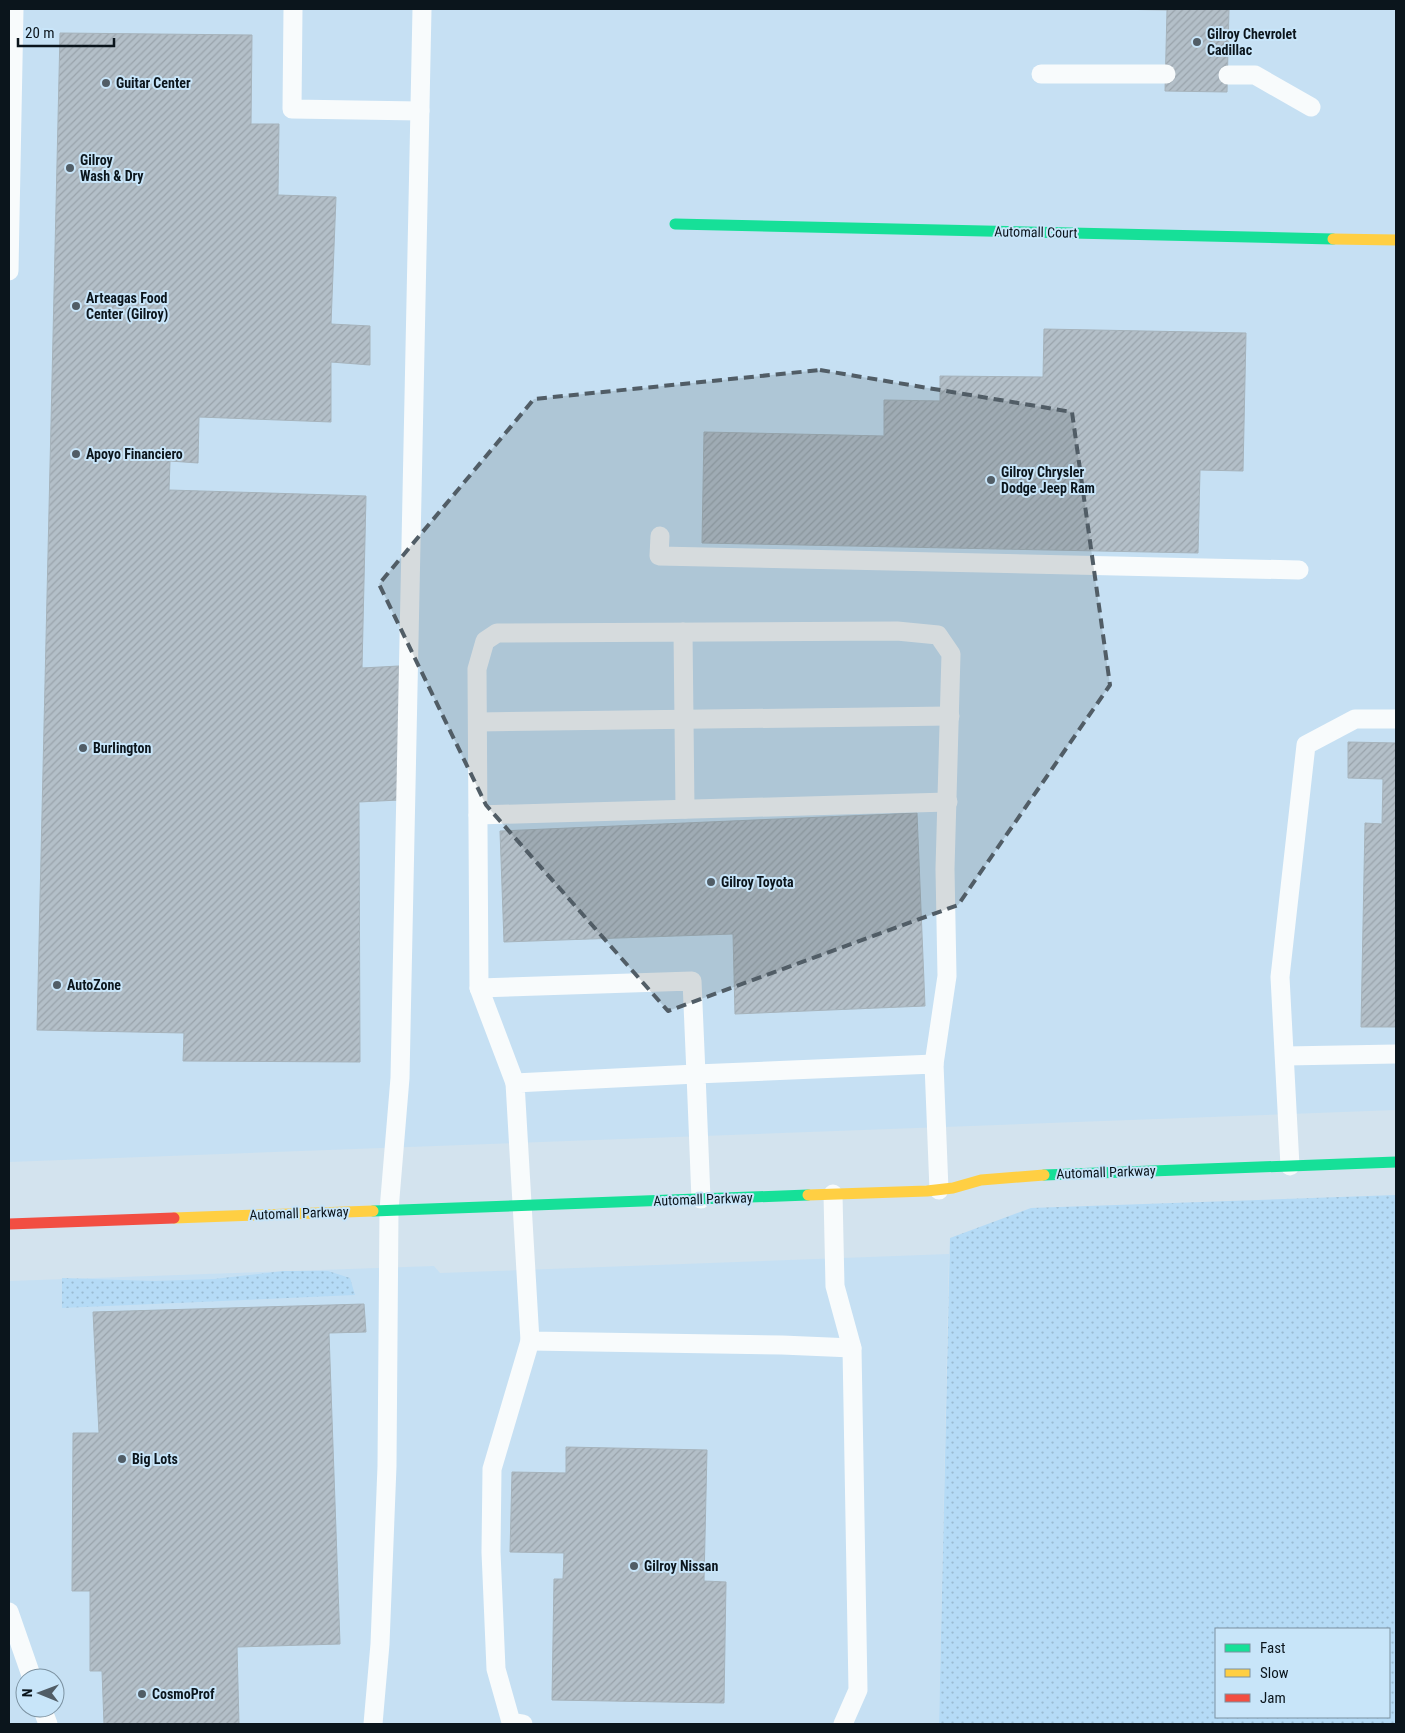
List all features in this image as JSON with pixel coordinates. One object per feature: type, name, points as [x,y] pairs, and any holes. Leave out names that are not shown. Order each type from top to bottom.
[{"type":"street","name":"Automall Court","points":[[675,224],[1396,240]]},
{"type":"street","name":"Automall Parkway","points":[[9,1224],[939,1190],[981,1180],[1017,1176],[1396,1162]]},
{"type":"lane","points":[[9,271],[14,9]]},
{"type":"lane","points":[[293,9],[292,109],[420,111]]},
{"type":"lane","points":[[373,1724],[380,1644],[387,1466],[389,1210],[400,1078],[422,9]]},
{"type":"lane","points":[[1041,74],[1166,74]]},
{"type":"lane","points":[[1228,75],[1255,75],[1311,107]]},
{"type":"lane","points":[[660,536],[659,556],[1299,570]]},
{"type":"lane","points":[[523,1724],[512,1722],[496,1669],[491,1552],[492,1469],[530,1340],[515,1083],[479,988],[477,669],[485,641],[497,633],[897,631],[938,636],[951,654],[945,869],[947,976],[934,1064],[939,1190]]},
{"type":"lane","points":[[683,632],[685,809]]},
{"type":"lane","points":[[478,722],[950,716]]},
{"type":"lane","points":[[1290,1166],[1286,1056],[1280,977],[1306,745],[1355,719],[1396,719]]},
{"type":"lane","points":[[478,815],[948,802]]},
{"type":"lane","points":[[479,988],[692,981],[701,1199]]},
{"type":"lane","points":[[1286,1056],[1396,1054]]},
{"type":"lane","points":[[515,1083],[934,1064]]},
{"type":"lane","points":[[833,1194],[834,1286],[852,1348],[858,1690],[843,1724]]},
{"type":"lane","points":[[530,1340],[763,1344],[852,1348]]},
{"type":"lane","points":[[9,1612],[29,1668]]},
{"type":"highlighted area","points":[[820,370],[1072,412],[1110,685],[958,905],[668,1011],[486,805],[379,584],[534,399]]},
{"type":"shaded area","points":[[9,9],[1396,9],[1396,1110],[9,1162]]},
{"type":"shaded area","points":[[1396,1195],[1396,1724],[939,1724],[950,1238],[1031,1208]]},
{"type":"shaded area","points":[[949,1254],[939,1724],[9,1724],[9,1281],[434,1266],[440,1273]]},
{"type":"shaded area","points":[[284,1271],[328,1271],[350,1278],[355,1295],[62,1308],[62,1278],[154,1281],[214,1279]]},
{"type":"building","name":"Gilroy Chevrolet Cadillac","points":[[1108,9],[1229,9],[1227,92],[1165,91],[1167,10]]},
{"type":"building","points":[[60,33],[252,35],[251,124],[279,124],[278,195],[336,197],[331,324],[370,326],[370,365],[331,362],[331,422],[199,417],[198,463],[170,461],[169,490],[366,496],[362,668],[399,666],[399,800],[359,802],[360,1062],[183,1061],[184,1033],[37,1030]]},
{"type":"building","points":[[1044,329],[1246,333],[1243,471],[1200,470],[1198,553],[702,543],[704,432],[884,436],[884,400],[940,401],[940,376],[1043,377]]},
{"type":"building","points":[[1348,742],[1396,743],[1396,1027],[1361,1027],[1365,823],[1382,824],[1383,779],[1348,778]]},
{"type":"building","name":"Gilroy Toyota","points":[[917,813],[925,1006],[735,1014],[733,934],[504,942],[500,831]]},
{"type":"building","points":[[364,1304],[366,1332],[329,1333],[340,1644],[237,1647],[239,1724],[104,1724],[102,1671],[90,1671],[90,1591],[72,1591],[73,1433],[99,1433],[93,1312]]},
{"type":"building","name":"Gilroy Nissan","points":[[566,1447],[707,1450],[704,1581],[726,1582],[724,1703],[552,1700],[554,1579],[563,1579],[564,1553],[510,1552],[512,1472],[566,1473]]},
{"type":"traffic: fast","points":[[675,224],[1333,239]]},
{"type":"traffic: fast","points":[[1044,1175],[1396,1162]]},
{"type":"traffic: fast","points":[[373,1211],[808,1195]]},
{"type":"traffic: slow","points":[[1333,239],[1396,240]]},
{"type":"traffic: slow","points":[[808,1195],[927,1191],[953,1188],[981,1180],[1044,1175]]},
{"type":"traffic: slow","points":[[174,1218],[373,1211]]},
{"type":"traffic: jam","points":[[9,1224],[174,1218]]},
{"type":"place","name":"Gilroy Chevrolet Cadillac","points":[[1197,42]]},
{"type":"place","name":"Guitar Center","points":[[106,83]]},
{"type":"place","name":"Gilroy Wash & Dry","points":[[70,168]]},
{"type":"place","name":"Arteagas Food Center (Gilroy)","points":[[76,306]]},
{"type":"place","name":"Apoyo Financiero","points":[[76,454]]},
{"type":"place","name":"Gilroy Chrysler Dodge Jeep Ram","points":[[991,480]]},
{"type":"place","name":"Burlington","points":[[83,748]]},
{"type":"place","name":"Gilroy Toyota","points":[[711,882]]},
{"type":"place","name":"AutoZone","points":[[57,985]]},
{"type":"place","name":"Big Lots","points":[[122,1459]]},
{"type":"place","name":"Gilroy Nissan","points":[[634,1566]]},
{"type":"place","name":"CosmoProf","points":[[142,1694]]}]
